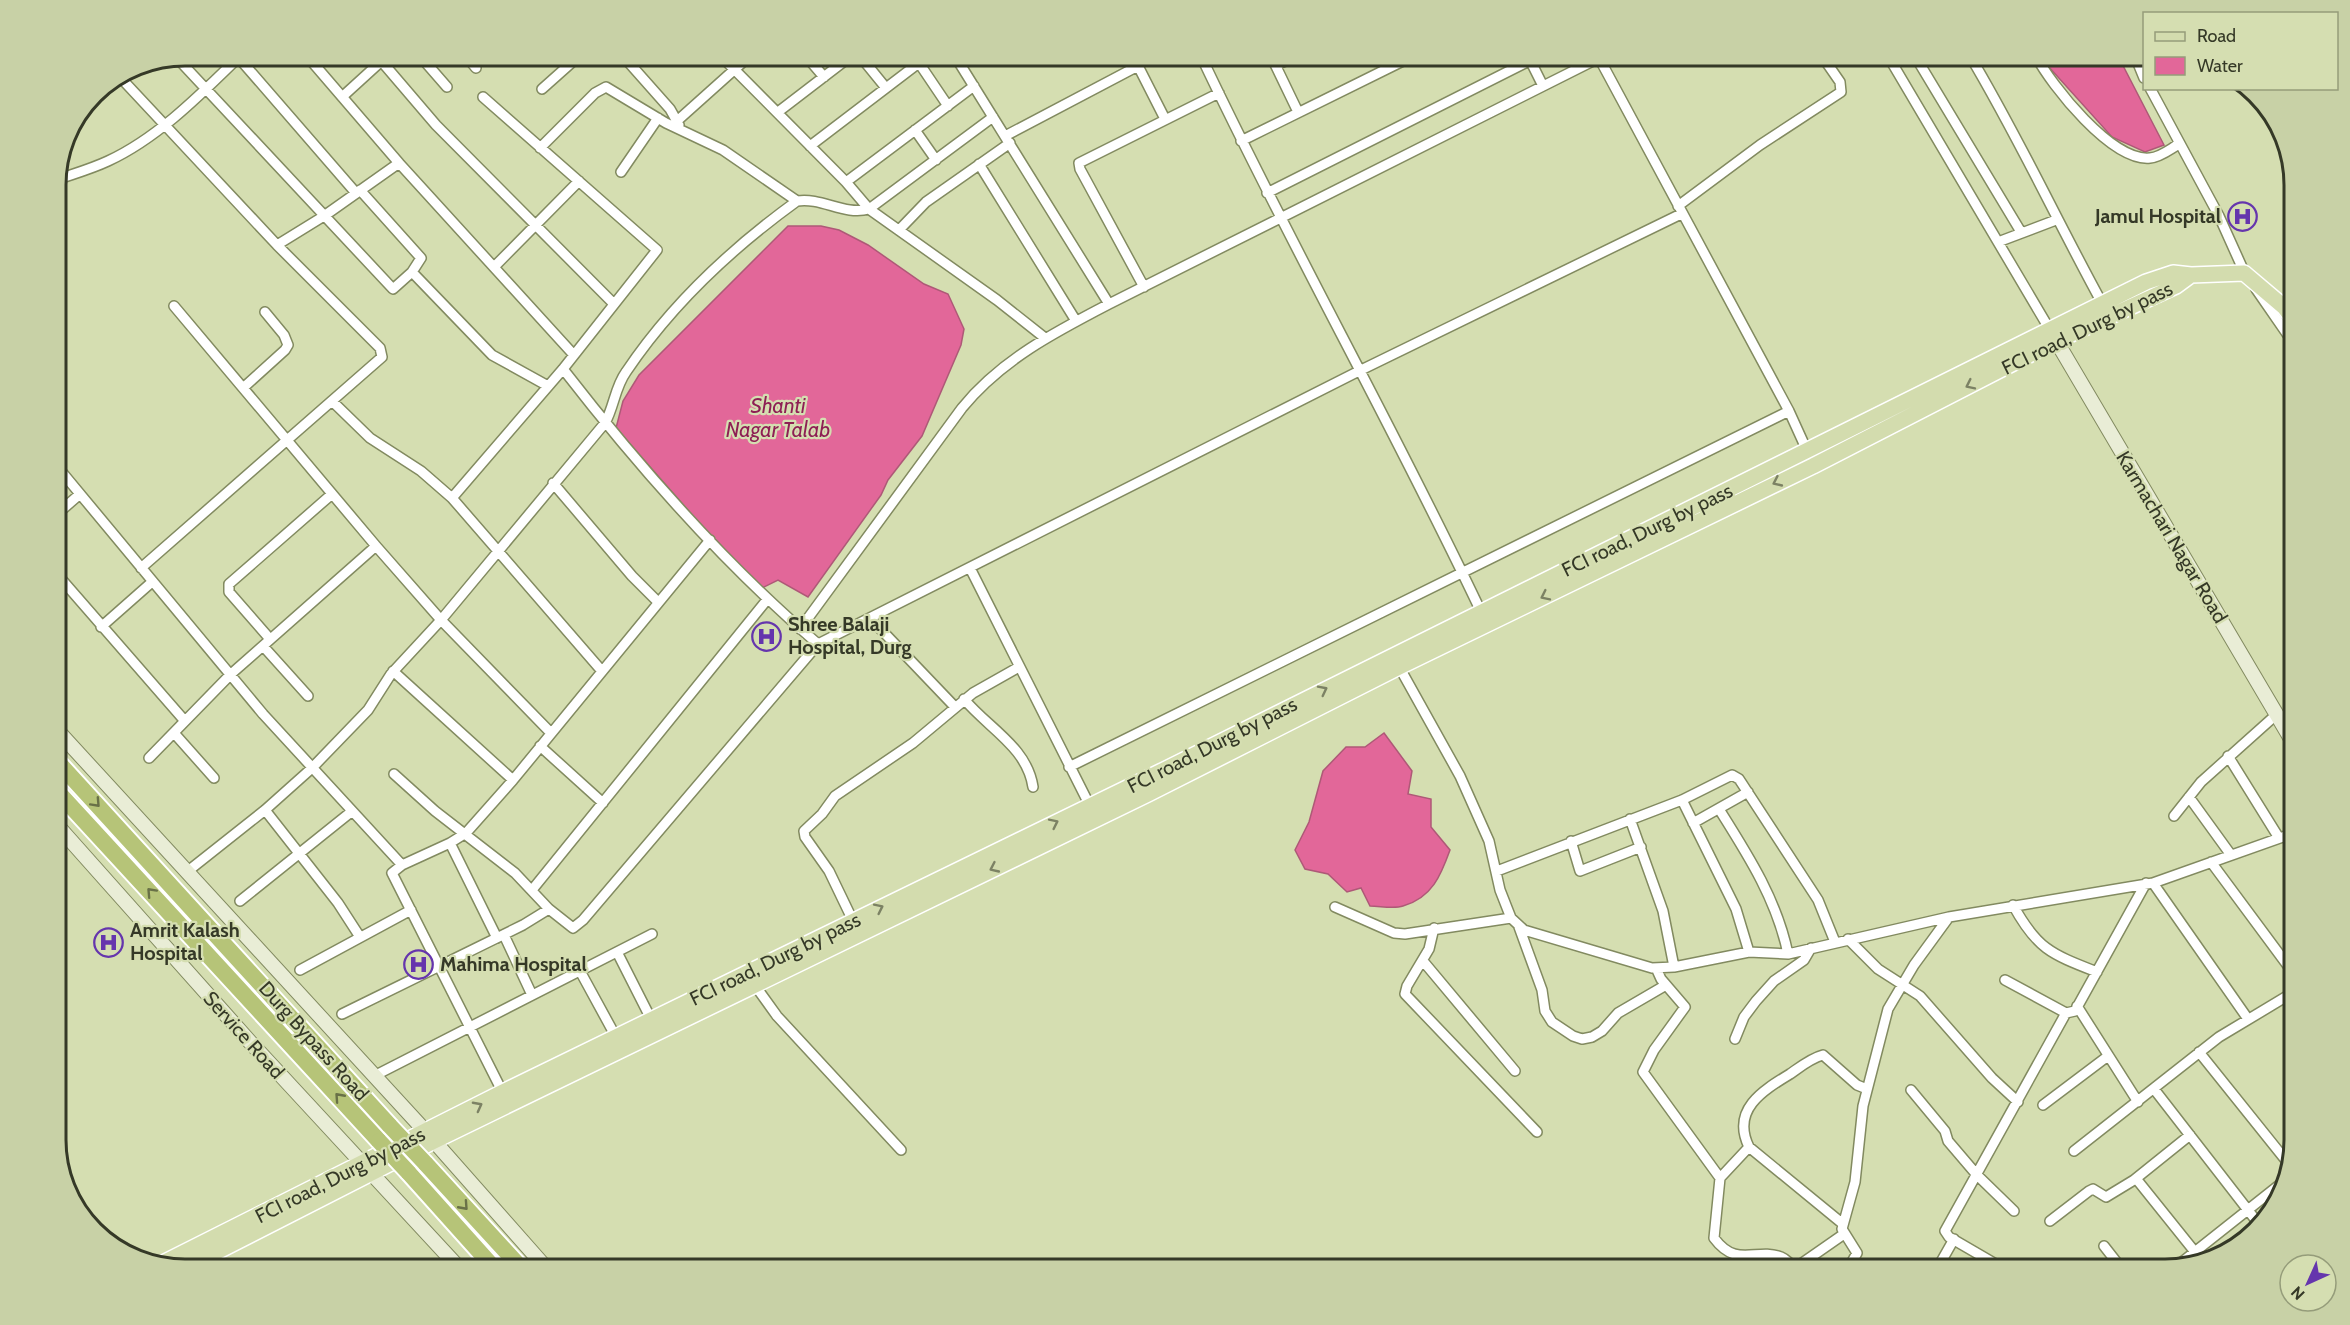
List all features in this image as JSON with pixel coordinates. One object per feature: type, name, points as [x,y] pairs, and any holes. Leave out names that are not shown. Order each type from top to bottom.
[{"type":"highway","name":"Durg Bypass Road","points":[[66,771],[513,1259]]},
{"type":"highway","name":"Durg Bypass Road","points":[[66,801],[486,1259]]},
{"type":"main road","name":"FCI road, Durg by pass","points":[[1484,617],[1813,466],[2053,336],[2102,303],[2173,273],[2191,275]]},
{"type":"main road","points":[[2191,275],[2244,273],[2284,307]]},
{"type":"main road","name":"FCI road, Durg by pass","points":[[186,1259],[506,1098],[754,984],[856,927],[1090,806],[1396,661],[1807,451],[2053,336],[2176,286],[2191,275]]},
{"type":"main road","name":"FCI road, Durg by pass","points":[[506,1098],[651,1019],[1148,794],[1396,661]]},
{"type":"street","points":[[184,66],[393,289],[412,272],[422,258],[358,192],[248,66]]},
{"type":"street","points":[[66,176],[109,160],[163,126],[229,66]]},
{"type":"street","points":[[316,66],[399,163],[573,354]]},
{"type":"street","points":[[342,97],[373,66]]},
{"type":"street","points":[[389,66],[436,125],[613,303]]},
{"type":"street","points":[[429,66],[447,87]]},
{"type":"street","points":[[542,89],[568,66]]},
{"type":"street","points":[[632,66],[670,109],[679,126]]},
{"type":"street","points":[[730,66],[846,182],[869,209],[997,300],[1045,338]]},
{"type":"street","points":[[679,126],[738,66]]},
{"type":"street","points":[[815,66],[824,76]]},
{"type":"street","points":[[778,112],[838,66]]},
{"type":"street","points":[[868,66],[886,88]]},
{"type":"street","points":[[810,146],[915,66]]},
{"type":"street","points":[[921,66],[948,106]]},
{"type":"street","points":[[964,66],[1109,304]]},
{"type":"street","points":[[899,230],[927,202],[1008,140],[1138,66],[1165,119]]},
{"type":"street","points":[[1206,66],[1280,219],[1361,370],[1484,617]]},
{"type":"street","points":[[1276,66],[1298,112]]},
{"type":"street","points":[[1241,141],[1389,66]]},
{"type":"street","points":[[1267,193],[1515,66]]},
{"type":"street","points":[[1536,66],[1543,86]]},
{"type":"street","points":[[800,629],[978,388],[1045,338],[1581,66]]},
{"type":"street","points":[[1603,66],[1789,411],[1813,466]]},
{"type":"street","points":[[394,774],[435,811],[466,833],[532,890],[569,927],[578,925],[818,644],[1679,210],[1760,145],[1841,92],[1840,82],[1829,66]]},
{"type":"street","points":[[1894,66],[2053,336]]},
{"type":"street","points":[[1921,66],[2021,232]]},
{"type":"street","points":[[1976,66],[2003,112],[2056,219],[2102,303]]},
{"type":"street","points":[[2042,66],[2058,92],[2123,151],[2149,159],[2179,144]]},
{"type":"street","points":[[125,83],[163,126],[382,353],[381,361],[141,568]]},
{"type":"street","points":[[846,182],[974,86]]},
{"type":"street","points":[[540,148],[595,93],[606,87],[658,118],[679,126],[723,150],[797,201]]},
{"type":"street","points":[[2151,90],[2219,216],[2244,273],[2284,330]]},
{"type":"street","points":[[1144,287],[1080,169],[1079,163],[1219,93]]},
{"type":"street","points":[[452,498],[563,369],[657,250],[483,97]]},
{"type":"street","points":[[188,872],[265,810],[312,768],[368,710],[393,671],[441,620],[605,423],[625,373],[699,283],[757,230],[797,201],[806,199],[852,211],[869,209],[993,117]]},
{"type":"street","points":[[621,172],[658,118]]},
{"type":"street","points":[[915,130],[936,160]]},
{"type":"street","points":[[277,245],[324,216],[399,163]]},
{"type":"street","points":[[979,164],[1076,321]]},
{"type":"street","points":[[494,267],[579,182]]},
{"type":"street","points":[[1998,242],[2056,219]]},
{"type":"street","points":[[412,272],[492,355],[548,386]]},
{"type":"street","points":[[174,306],[441,620],[551,733]]},
{"type":"street","points":[[243,388],[288,345],[284,335],[266,312]]},
{"type":"street","name":"Karmachari Nagar Road","points":[[2053,336],[2284,726]]},
{"type":"street","points":[[563,369],[605,423],[766,601],[818,644]]},
{"type":"street","points":[[333,402],[370,438],[421,471],[452,498],[601,670]]},
{"type":"street","points":[[1070,767],[1789,411]]},
{"type":"street","points":[[66,477],[152,582],[312,768],[402,865]]},
{"type":"street","points":[[553,483],[632,576],[658,602]]},
{"type":"street","points":[[66,506],[80,494]]},
{"type":"street","points":[[308,696],[229,592],[229,584],[332,494]]},
{"type":"street","points":[[506,1098],[441,965],[392,873],[402,865],[466,833],[513,780],[710,540]]},
{"type":"street","points":[[149,758],[231,674],[376,546]]},
{"type":"street","points":[[970,568],[1090,806]]},
{"type":"street","points":[[101,627],[152,582]]},
{"type":"street","points":[[66,585],[184,720]]},
{"type":"street","points":[[532,890],[766,601]]},
{"type":"street","points":[[870,618],[955,707]]},
{"type":"street","points":[[1396,661],[1460,776],[1488,841],[1500,890],[1511,918],[1519,927],[1542,990],[1545,1011],[1552,1022],[1573,1036],[1582,1039],[1592,1036],[1602,1031],[1618,1013],[1666,985]]},
{"type":"street","points":[[856,927],[829,871],[805,837],[804,831],[822,814],[835,796],[913,743],[964,699],[1019,667]]},
{"type":"street","points":[[393,671],[513,780]]},
{"type":"street","points":[[964,699],[1023,758],[1029,768],[1033,787]]},
{"type":"street","points":[[2174,816],[2228,756],[2277,714]]},
{"type":"street","points":[[174,733],[214,778]]},
{"type":"street","points":[[66,740],[430,1136],[538,1259]]},
{"type":"street","points":[[540,746],[603,803]]},
{"type":"street","points":[[2228,756],[2279,838]]},
{"type":"street","points":[[1497,871],[1682,800],[1732,775],[1739,778],[1818,900],[1835,942]]},
{"type":"street","points":[[1693,823],[1748,792]]},
{"type":"street","points":[[2189,797],[2231,855]]},
{"type":"street","points":[[1682,800],[1736,909],[1749,952]]},
{"type":"street","points":[[1719,809],[1765,887],[1780,925],[1784,973]]},
{"type":"street","points":[[265,810],[360,937]]},
{"type":"street","points":[[240,902],[351,812]]},
{"type":"street","points":[[1630,819],[1663,911],[1674,968]]},
{"type":"street","name":"Service Road","points":[[66,835],[451,1259]]},
{"type":"street","points":[[1519,927],[1599,950],[1635,964],[1656,968],[1674,968],[1749,952],[1784,953],[1812,948],[1949,917],[2149,883],[2284,836]]},
{"type":"street","points":[[1571,841],[1580,871],[1641,847]]},
{"type":"street","points":[[450,843],[532,995]]},
{"type":"street","points":[[2211,862],[2284,961]]},
{"type":"street","points":[[2005,980],[2071,1014],[2078,1006],[2149,883]]},
{"type":"street","points":[[2149,883],[2248,1019]]},
{"type":"street","points":[[2013,905],[2025,927],[2046,949],[2097,972]]},
{"type":"street","points":[[1335,907],[1394,933],[1405,934],[1511,918]]},
{"type":"street","points":[[342,1014],[500,936],[549,909]]},
{"type":"street","points":[[300,970],[411,910]]},
{"type":"street","points":[[1807,1259],[1843,1229],[1855,1182],[1863,1106],[1888,1009],[1902,983],[1949,917]]},
{"type":"street","points":[[1434,928],[1423,961],[1405,990],[1408,998],[1537,1132]]},
{"type":"street","points":[[374,1076],[652,934]]},
{"type":"street","points":[[1848,939],[1865,958],[1920,996],[1992,1078],[2018,1102]]},
{"type":"street","points":[[1736,1040],[1744,1017],[1784,973],[1804,960],[1812,948]]},
{"type":"street","points":[[617,952],[651,1019]]},
{"type":"street","points":[[1423,961],[1515,1071]]},
{"type":"street","points":[[1656,968],[1666,985],[1685,1007],[1654,1050],[1642,1072],[1720,1178]]},
{"type":"street","points":[[580,971],[616,1037]]},
{"type":"street","points":[[754,984],[777,1016],[901,1150]]},
{"type":"street","points":[[2074,1151],[2199,1052],[2284,998]]},
{"type":"street","points":[[2078,1006],[2138,1102]]},
{"type":"street","points":[[1987,1259],[1945,1231],[2066,1013]]},
{"type":"street","points":[[2199,1052],[2283,1156]]},
{"type":"street","points":[[1854,1259],[1857,1253],[1843,1229],[1749,1147],[1744,1132],[1745,1114],[1750,1102],[1773,1084],[1819,1056],[1827,1056],[1857,1084],[1867,1089]]},
{"type":"street","points":[[2043,1104],[2108,1056]]},
{"type":"street","points":[[2154,1089],[2254,1218]]},
{"type":"street","points":[[1911,1090],[1945,1131],[1948,1141],[1977,1175],[2014,1211]]},
{"type":"street","points":[[2050,1221],[2093,1189],[2106,1197],[2134,1180],[2190,1136]]},
{"type":"street","points":[[1749,1147],[1720,1178],[1714,1238],[1729,1252],[1742,1256],[1783,1259]]},
{"type":"street","points":[[2134,1180],[2142,1184],[2195,1252]]},
{"type":"street","points":[[2190,1256],[2272,1191]]},
{"type":"street","points":[[1943,1259],[1954,1239]]},
{"type":"street","points":[[2104,1246],[2114,1259]]},
{"type":"water","points":[[2048,66],[2123,66],[2164,145],[2145,152],[2112,137]]},
{"type":"water","name":"Shanti Nagar Talab","points":[[788,226],[821,226],[839,230],[868,245],[924,284],[948,294],[964,329],[961,345],[922,436],[888,480],[881,495],[808,597],[778,580],[762,588],[707,532],[616,428],[623,401],[639,375]]},
{"type":"water","points":[[1384,733],[1412,771],[1408,794],[1431,799],[1431,827],[1450,850],[1439,877],[1428,891],[1413,902],[1395,907],[1370,906],[1361,888],[1347,892],[1328,874],[1305,869],[1295,850],[1309,822],[1323,771],[1346,747],[1365,747]]},
{"type":"place","name":"Jamul Hospital","points":[[2242,216]]},
{"type":"place","name":"Shree Balaji Hospital, Durg","points":[[767,636]]},
{"type":"place","name":"Amrit Kalash Hospital","points":[[109,942]]},
{"type":"place","name":"Mahima Hospital","points":[[419,964]]}]
